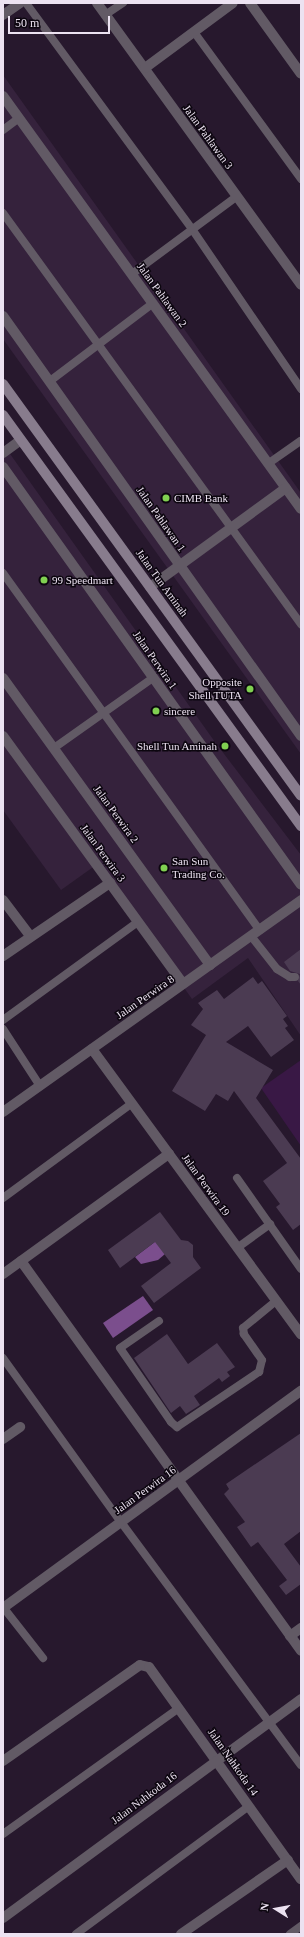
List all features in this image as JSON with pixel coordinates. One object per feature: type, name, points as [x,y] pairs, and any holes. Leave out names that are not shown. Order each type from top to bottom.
[{"type":"main road","name":"Jalan Tun Aminah","points":[[3,384],[301,796]]},
{"type":"main road","points":[[3,414],[301,826]]},
{"type":"street","points":[[3,15],[20,3]]},
{"type":"street","name":"Jalan Pahlawan 3","points":[[97,3],[301,285]]},
{"type":"street","points":[[145,68],[233,3]]},
{"type":"street","points":[[250,3],[301,74]]},
{"type":"street","name":"Jalan Pahlawan 2","points":[[3,96],[301,509]]},
{"type":"street","name":"Jalan Pahlawan 1","points":[[3,316],[301,736]]},
{"type":"street","points":[[3,453],[21,440]]},
{"type":"street","name":"Jalan Perwira 1","points":[[3,467],[301,885]]},
{"type":"street","points":[[150,587],[232,529],[286,488]]},
{"type":"street","name":"Jalan Perwira 2","points":[[3,678],[210,965]]},
{"type":"street","name":"Jalan Perwira 3","points":[[3,736],[183,984]]},
{"type":"street","points":[[3,956],[110,883]]},
{"type":"street","points":[[3,900],[31,937]]},
{"type":"street","name":"Jalan Perwira 8","points":[[3,1112],[301,900]]},
{"type":"street","name":"Jalan Perwira 19","points":[[92,1049],[301,1335]]},
{"type":"street","points":[[3,1274],[169,1154]]},
{"type":"street","points":[[21,1261],[178,1482],[301,1651]]},
{"type":"street","name":"Jalan Perwira 16","points":[[3,1607],[301,1392]]},
{"type":"street","points":[[3,1439],[20,1427]]},
{"type":"street","points":[[290,1636],[301,1628]]},
{"type":"street","name":"Jalan Nahkoda 14","points":[[3,1761],[140,1665],[149,1667],[301,1879]]},
{"type":"street","name":"Jalan Nahkoda 16","points":[[3,1918],[269,1721],[301,1699]]},
{"type":"street","points":[[181,1934],[288,1860]]},
{"type":"lane","points":[[26,3],[192,229],[301,389]]},
{"type":"lane","points":[[106,15],[123,3]]},
{"type":"lane","points":[[194,32],[301,179]]},
{"type":"lane","points":[[3,130],[19,118]]},
{"type":"lane","points":[[132,274],[236,197]]},
{"type":"lane","points":[[3,213],[100,343],[301,624]]},
{"type":"lane","points":[[50,381],[153,303]]},
{"type":"lane","points":[[269,463],[301,441]]},
{"type":"lane","points":[[3,573],[260,930]]},
{"type":"lane","points":[[54,748],[153,678]]},
{"type":"lane","points":[[3,1020],[138,922]]},
{"type":"lane","points":[[250,936],[277,969],[290,977],[295,977]]},
{"type":"lane","points":[[3,1029],[40,1086]]},
{"type":"lane","points":[[3,1198],[132,1104]]},
{"type":"lane","points":[[237,1178],[301,1269]]},
{"type":"lane","points":[[237,1248],[270,1224]]},
{"type":"lane","points":[[159,1321],[120,1348],[170,1422],[177,1427],[259,1372],[262,1360],[244,1334],[244,1328],[276,1301]]},
{"type":"lane","points":[[3,1358],[121,1522],[301,1765]]},
{"type":"lane","points":[[3,1607],[43,1658]]},
{"type":"lane","points":[[3,1834],[179,1708]]},
{"type":"lane","points":[[76,1934],[249,1806]]},
{"type":"lane","points":[[290,1934],[301,1926]]},
{"type":"shaded area","points":[[3,75],[301,493],[301,754],[3,339]]},
{"type":"shaded area","points":[[3,444],[215,742],[301,855],[301,1036],[248,958],[192,999],[96,865],[61,890],[3,810]]},
{"type":"shaded area","points":[[301,1060],[301,1146],[261,1088]]},
{"type":"shaded area","points":[[156,1241],[165,1254],[158,1260],[141,1264],[135,1257]]},
{"type":"shaded area","points":[[143,1296],[153,1310],[113,1338],[103,1323]]},
{"type":"building","points":[[301,949],[301,985],[298,981],[300,974],[290,971],[284,962]]},
{"type":"building","points":[[253,977],[258,984],[262,981],[287,1016],[283,1019],[288,1026],[285,1028],[294,1040],[271,1057],[248,1026],[226,1042],[273,1070],[256,1098],[301,1159],[301,1224],[293,1230],[276,1207],[280,1204],[263,1181],[287,1163],[234,1091],[228,1101],[216,1094],[205,1111],[172,1091],[206,1035],[191,1025],[203,1009],[198,1003],[217,990],[224,999]]},
{"type":"building","points":[[160,1212],[181,1240],[188,1241],[193,1245],[193,1257],[201,1268],[154,1303],[141,1286],[171,1263],[155,1242],[120,1268],[108,1250]]},
{"type":"building","points":[[167,1334],[188,1364],[217,1343],[235,1367],[227,1372],[230,1376],[222,1382],[219,1378],[194,1396],[200,1405],[186,1414],[180,1406],[171,1413],[134,1358]]},
{"type":"building","points":[[301,1433],[301,1531],[284,1544],[301,1567],[301,1584],[286,1595],[279,1586],[287,1580],[258,1542],[251,1547],[237,1527],[245,1522],[224,1494],[229,1489],[226,1484]]},
{"type":"place","name":"CIMB Bank","points":[[166,498]]},
{"type":"place","name":"99 Speedmart","points":[[44,580]]},
{"type":"place","name":"Opposite Shell TUTA","points":[[250,689]]},
{"type":"place","name":"sincere","points":[[156,711]]},
{"type":"place","name":"Shell Tun Aminah","points":[[225,746]]},
{"type":"place","name":"San Sun Trading Co.","points":[[164,868]]}]
